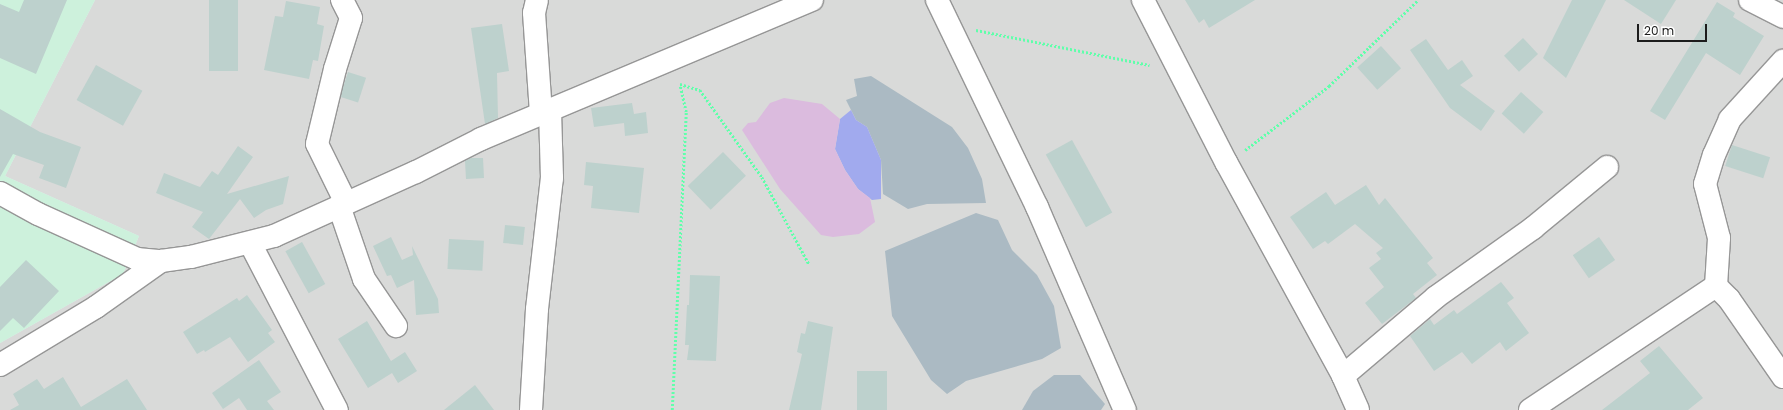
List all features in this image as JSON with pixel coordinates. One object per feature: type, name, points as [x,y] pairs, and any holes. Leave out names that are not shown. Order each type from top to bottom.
[{"type":"street","points":[[342,0],[351,18],[335,68],[317,144],[343,204],[364,279],[396,326]]},
{"type":"street","points":[[531,410],[537,309],[552,178],[534,12],[537,0]]},
{"type":"street","points":[[0,193],[38,214],[137,259],[161,261],[191,258],[274,236],[545,112],[812,0]]},
{"type":"street","points":[[937,0],[1036,208],[1126,410]]},
{"type":"street","points":[[1143,0],[1182,72],[1226,162],[1343,376],[1358,410]]},
{"type":"street","points":[[1750,0],[1783,17]]},
{"type":"street","points":[[1783,61],[1730,119],[1705,184],[1719,238],[1716,286],[1729,299],[1783,376]]},
{"type":"street","points":[[1343,376],[1436,297],[1533,228],[1607,167]]},
{"type":"street","points":[[250,243],[337,410]]},
{"type":"street","points":[[0,365],[96,307],[161,261]]},
{"type":"street","points":[[1530,410],[1716,286]]},
{"type":"path","points":[[1226,162],[1262,140],[1329,86],[1418,0]]},
{"type":"path","points":[[950,25],[1182,72]]},
{"type":"path","points":[[672,410],[686,112],[674,58]]},
{"type":"path","points":[[680,85],[700,90],[762,177],[809,264]]},
{"type":"shaded area","points":[[0,0],[95,0],[5,176],[139,236],[123,274],[0,343]]},
{"type":"shaded area","points":[[95,0],[1783,0],[1783,410],[0,410],[0,343],[123,274],[139,236],[5,176]]},
{"type":"shaded area","points":[[871,76],[952,127],[968,148],[982,179],[986,203],[927,204],[908,209],[883,194],[881,160],[867,127],[856,120],[846,100],[857,96],[854,79]]},
{"type":"shaded area","points":[[784,98],[822,104],[840,119],[835,149],[845,170],[858,189],[870,198],[875,222],[859,234],[833,237],[821,235],[780,189],[742,130],[748,123],[756,122],[770,103]]},
{"type":"shaded area","points":[[851,110],[856,120],[867,127],[881,160],[881,199],[872,200],[858,189],[845,170],[835,149],[840,119]]},
{"type":"shaded area","points":[[976,213],[998,220],[1012,250],[1037,275],[1054,306],[1061,348],[1042,359],[966,381],[947,394],[931,380],[892,316],[885,251]]},
{"type":"shaded area","points":[[1054,375],[1080,375],[1105,404],[1101,410],[1022,410],[1033,391]]},
{"type":"building","points":[[24,0],[67,0],[36,74],[0,58],[0,4],[19,12]]},
{"type":"building","points":[[209,0],[238,0],[238,71],[209,71]]},
{"type":"building","points":[[1185,0],[1255,0],[1209,28],[1204,19],[1199,23]]},
{"type":"building","points":[[1572,0],[1606,0],[1566,78],[1543,58]]},
{"type":"building","points":[[1624,0],[1676,0],[1661,24]]},
{"type":"building","points":[[286,1],[320,7],[317,24],[324,26],[318,61],[313,60],[309,79],[264,70],[275,16],[283,17]]},
{"type":"building","points":[[1717,2],[1735,13],[1733,17],[1764,36],[1740,75],[1706,53],[1665,120],[1650,111]]},
{"type":"building","points":[[502,24],[509,71],[497,73],[498,118],[485,124],[471,28]]},
{"type":"building","points":[[1523,38],[1538,54],[1519,72],[1504,56]]},
{"type":"building","points":[[1426,39],[1448,70],[1462,60],[1473,76],[1460,85],[1495,111],[1481,131],[1450,108],[1410,50]]},
{"type":"building","points":[[1381,46],[1401,68],[1377,90],[1357,67]]},
{"type":"building","points":[[96,65],[142,91],[123,126],[77,100]]},
{"type":"building","points":[[348,72],[366,78],[358,103],[340,97]]},
{"type":"building","points":[[1521,92],[1543,112],[1524,134],[1502,114]]},
{"type":"building","points":[[632,103],[634,114],[646,112],[648,133],[625,136],[624,123],[594,127],[591,108]]},
{"type":"building","points":[[0,109],[40,132],[81,147],[66,188],[39,178],[44,165],[13,154],[0,177]]},
{"type":"building","points":[[1072,140],[1112,213],[1086,227],[1046,155]]},
{"type":"building","points":[[1732,145],[1770,157],[1763,178],[1725,166]]},
{"type":"building","points":[[238,146],[253,157],[227,194],[289,176],[283,204],[266,210],[254,218],[240,199],[209,239],[192,227],[203,212],[156,193],[164,173],[200,187],[212,171],[218,175]]},
{"type":"building","points":[[723,152],[746,176],[711,210],[688,186]]},
{"type":"building","points":[[471,158],[483,158],[484,178],[466,179],[465,161]]},
{"type":"building","points":[[586,162],[644,168],[639,213],[591,208],[593,186],[584,185]]},
{"type":"building","points":[[1366,185],[1379,205],[1385,198],[1433,258],[1427,263],[1437,275],[1413,294],[1416,298],[1382,324],[1365,303],[1384,287],[1369,268],[1381,259],[1376,253],[1383,248],[1355,224],[1328,244],[1325,241],[1313,249],[1290,217],[1326,192],[1335,205]]},
{"type":"building","points":[[505,225],[525,227],[523,245],[503,243]]},
{"type":"building","points":[[391,237],[402,260],[413,255],[412,246],[438,299],[439,313],[416,315],[414,280],[397,288],[391,275],[387,276],[373,246]]},
{"type":"building","points":[[1599,237],[1615,260],[1589,278],[1573,255]]},
{"type":"building","points":[[449,239],[484,241],[482,271],[447,269]]},
{"type":"building","points":[[302,242],[325,284],[309,293],[285,251]]},
{"type":"building","points":[[26,260],[59,291],[24,328],[13,318],[0,331],[0,287]]},
{"type":"building","points":[[690,275],[720,276],[716,361],[687,360],[689,345],[685,345]]},
{"type":"building","points":[[1501,282],[1514,298],[1507,303],[1529,333],[1506,351],[1500,342],[1472,364],[1462,352],[1434,371],[1410,336],[1430,319],[1434,325],[1454,310],[1457,314]]},
{"type":"building","points":[[247,295],[272,330],[268,333],[275,342],[248,362],[230,337],[205,352],[204,350],[197,354],[183,332],[237,298],[239,301]]},
{"type":"building","points":[[367,321],[391,361],[405,352],[417,371],[398,383],[392,373],[368,388],[338,339]]},
{"type":"building","points":[[808,321],[833,327],[821,410],[789,410],[802,354],[797,352],[801,333],[805,334]]},
{"type":"building","points":[[1659,346],[1703,398],[1688,410],[1602,410],[1650,373],[1640,361]]},
{"type":"building","points":[[259,360],[281,392],[267,401],[274,410],[247,410],[239,398],[223,409],[212,393]]},
{"type":"building","points":[[857,371],[887,371],[887,410],[857,410]]},
{"type":"building","points":[[63,377],[81,407],[127,379],[147,410],[10,410],[19,405],[13,394],[37,379],[44,389]]},
{"type":"building","points":[[475,385],[494,410],[444,410]]}]
